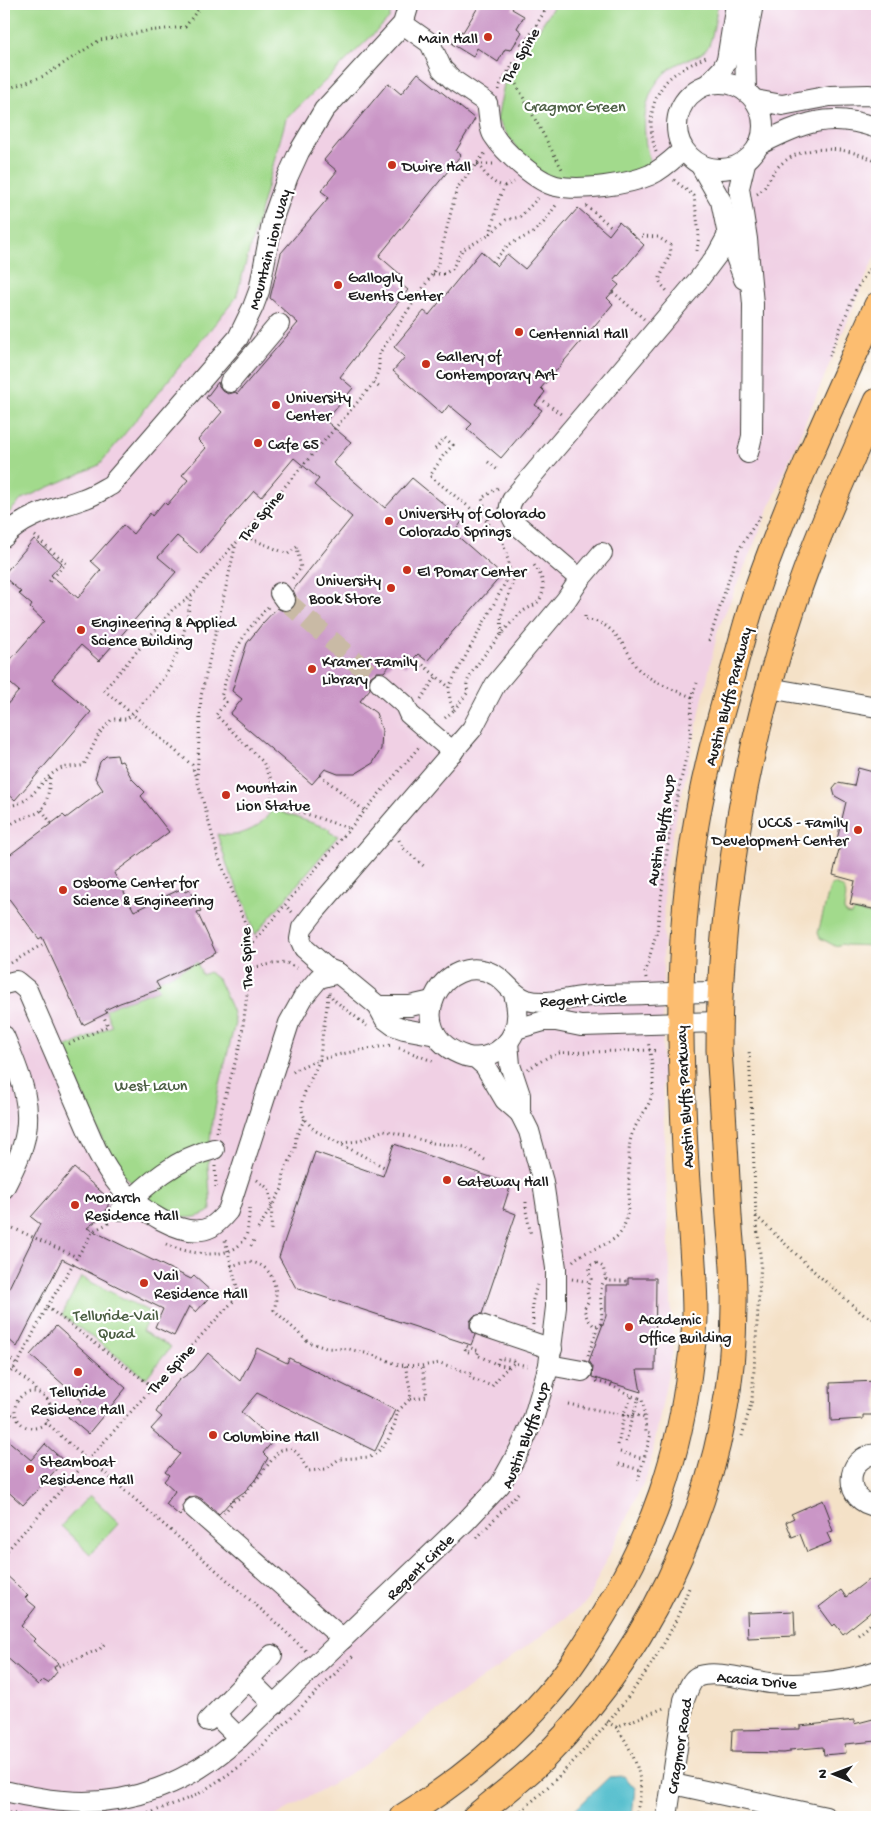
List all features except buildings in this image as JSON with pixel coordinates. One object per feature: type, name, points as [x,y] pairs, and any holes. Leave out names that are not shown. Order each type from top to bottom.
[{"type":"main road","name":"Austin Bluffs Parkway","points":[[402,1817],[432,1799],[481,1761],[547,1697],[575,1661],[625,1579],[650,1527],[662,1494],[686,1399],[695,1320],[680,992],[682,936],[701,798],[712,747],[759,583],[786,512],[877,306]]},
{"type":"main road","points":[[475,1817],[542,1759],[609,1681],[633,1646],[661,1597],[687,1542],[702,1499],[716,1449],[732,1358],[734,1306],[719,1022],[720,992],[732,874],[744,797],[769,688],[794,603],[825,518],[877,401]]},
{"type":"street","name":"Mountain Lion Way","points":[[4,537],[24,520],[84,499],[111,485],[238,338],[254,308],[259,291],[273,218],[288,176],[306,138],[324,110],[403,24],[409,4]]},
{"type":"street","points":[[708,85],[727,60],[736,4]]},
{"type":"street","points":[[754,4],[745,48],[750,96],[761,110],[764,122],[760,144],[754,155],[744,163],[731,169],[716,170],[701,166],[691,159],[683,150],[678,139],[678,116],[688,96],[708,85],[727,83],[750,96],[782,104],[830,96],[869,95],[877,97]]},
{"type":"street","points":[[403,24],[430,43],[442,69],[453,80],[487,103],[492,135],[528,171],[555,186],[565,194],[637,180],[651,175],[683,150]]},
{"type":"street","points":[[760,144],[787,130],[812,122],[850,121],[877,128]]},
{"type":"street","points":[[744,163],[738,188],[747,239],[753,304],[752,436],[748,453]]},
{"type":"street","points":[[701,166],[721,201],[728,235],[753,304]]},
{"type":"street","points":[[580,580],[516,524],[510,515],[510,504],[699,279],[717,255],[728,235]]},
{"type":"street","points":[[230,382],[279,324]]},
{"type":"street","points":[[238,338],[257,351]]},
{"type":"street","points":[[436,1035],[404,1029],[393,1025],[385,1019],[378,1006],[338,973],[328,969],[304,948],[300,939],[302,928],[322,902],[472,729],[494,685],[566,600],[602,553]]},
{"type":"street","points":[[380,683],[405,705],[409,714],[453,752]]},
{"type":"street","points":[[769,688],[877,707]]},
{"type":"street","name":"Regent Circle","points":[[432,1001],[437,991],[453,976],[464,971],[474,970],[494,974],[514,994],[528,1000],[540,1002],[592,996],[720,992]]},
{"type":"street","points":[[127,1204],[143,1208],[162,1220],[180,1228],[202,1230],[221,1220],[228,1211],[289,1023],[304,996],[319,978],[338,973]]},
{"type":"street","points":[[5,975],[27,990],[96,1149],[107,1170],[122,1189],[127,1204]]},
{"type":"street","points":[[512,1035],[518,1011],[514,994]]},
{"type":"street","points":[[378,1006],[410,1006],[432,1001],[430,1013],[436,1035],[452,1050],[476,1058]]},
{"type":"street","name":"Regent Circle","points":[[476,1058],[494,1054],[512,1035],[544,1020],[581,1026],[719,1022]]},
{"type":"street","name":"Regent Circle","points":[[512,1035],[510,1065],[520,1095],[520,1114]]},
{"type":"street","points":[[4,1036],[22,1078],[28,1113],[24,1143],[4,1188]]},
{"type":"street","name":"Regent Circle","points":[[4,1791],[43,1799],[79,1802],[104,1801],[140,1795],[165,1787],[216,1759],[343,1640],[467,1520],[500,1485],[518,1454],[533,1420],[550,1357],[556,1307],[556,1268],[543,1182],[528,1131],[520,1114],[505,1100],[485,1066],[476,1058]]},
{"type":"street","points":[[127,1204],[154,1179],[198,1153],[214,1149]]},
{"type":"street","points":[[481,1324],[550,1357],[587,1370]]},
{"type":"street","points":[[877,1454],[863,1458],[857,1463],[851,1477],[851,1485],[858,1498],[864,1503],[877,1506]]},
{"type":"street","points":[[194,1508],[343,1640]]},
{"type":"street","points":[[239,1738],[211,1718],[272,1655]]},
{"type":"street","name":"Acacia Drive","points":[[696,1678],[711,1674],[770,1683],[802,1684],[835,1680],[877,1671]]},
{"type":"street","name":"Cragmor Road","points":[[667,1817],[684,1700],[688,1689],[696,1678]]},
{"type":"street","points":[[249,1680],[274,1705]]},
{"type":"street","points":[[673,1784],[826,1817]]},
{"type":"path","points":[[4,90],[44,76],[100,40],[147,30],[185,27],[202,4]]},
{"type":"path","name":"The Spine","points":[[499,93],[500,85],[549,4]]},
{"type":"path","points":[[800,4],[808,8],[825,4]]},
{"type":"path","points":[[516,41],[524,45]]},
{"type":"path","points":[[696,204],[694,196],[675,181],[658,160],[650,134],[653,105],[666,81],[711,54]]},
{"type":"path","points":[[493,262],[508,245],[533,233],[544,222],[565,194],[509,71]]},
{"type":"path","name":"The Spine","points":[[4,1554],[153,1387],[239,1295],[230,1266],[221,1220],[216,1185],[214,1149],[222,1108],[241,1042],[247,994],[246,925],[218,856],[197,780],[201,696],[236,543],[374,383],[380,368],[379,354],[437,267],[458,188],[486,152],[492,135]]},
{"type":"path","points":[[755,196],[761,192],[776,169],[791,158],[806,152],[839,150],[877,162]]},
{"type":"path","points":[[477,164],[497,164]]},
{"type":"path","points":[[477,164],[488,178],[497,185],[506,186]]},
{"type":"path","points":[[490,235],[498,198],[506,186],[517,180]]},
{"type":"path","points":[[432,274],[444,274],[452,269],[462,250],[477,240],[490,235],[506,220],[520,217],[540,196]]},
{"type":"path","points":[[585,205],[612,227]]},
{"type":"path","points":[[642,236],[658,236],[670,245],[671,252],[659,280],[671,294]]},
{"type":"path","points":[[613,292],[648,322]]},
{"type":"path","points":[[374,383],[380,388]]},
{"type":"path","points":[[540,398],[564,417]]},
{"type":"path","points":[[435,449],[445,438],[453,445],[430,476],[489,524]]},
{"type":"path","points":[[488,462],[499,471]]},
{"type":"path","points":[[478,493],[482,498]]},
{"type":"path","points":[[37,530],[34,534],[66,563],[49,582]]},
{"type":"path","points":[[242,535],[288,554],[297,547],[301,568],[282,596],[247,631],[232,655],[221,697],[226,702],[216,715],[264,762],[272,781],[272,802],[351,829]]},
{"type":"path","points":[[197,780],[192,765],[104,690],[173,609],[191,596],[236,543]]},
{"type":"path","points":[[502,634],[501,616],[513,582],[513,577],[510,574]]},
{"type":"path","points":[[454,710],[468,692],[468,680],[472,672],[521,612],[538,603],[544,580]]},
{"type":"path","points":[[4,806],[24,802],[45,781],[61,769],[84,765],[99,734],[112,719],[127,719],[132,715],[167,672],[183,636],[191,596]]},
{"type":"path","points":[[585,616],[585,620],[594,620],[601,623],[614,633],[636,667],[643,673],[674,690],[692,697]]},
{"type":"path","points":[[422,665],[449,687]]},
{"type":"path","points":[[419,701],[436,677]]},
{"type":"path","name":"Austin Bluffs MUP","points":[[646,981],[646,972],[656,931],[670,829],[690,740],[692,697],[697,683]]},
{"type":"path","points":[[320,775],[366,812]]},
{"type":"path","points":[[4,829],[11,823],[34,815],[42,810],[49,796],[50,777]]},
{"type":"path","points":[[42,810],[51,823]]},
{"type":"path","points":[[402,847],[426,868]]},
{"type":"path","points":[[247,950],[285,905]]},
{"type":"path","points":[[5,975],[45,943]]},
{"type":"path","points":[[248,968],[286,962],[303,972]]},
{"type":"path","points":[[322,996],[328,992],[318,1061],[302,1097],[302,1110],[307,1123],[316,1131],[342,1143],[386,1168]]},
{"type":"path","points":[[64,1046],[108,1026],[103,1015]]},
{"type":"path","points":[[571,1265],[573,1260],[583,1253],[611,1242],[620,1234],[626,1222],[630,1140],[652,1095],[653,1073],[648,1040]]},
{"type":"path","points":[[286,1077],[300,1066],[355,1050],[392,1045]]},
{"type":"path","points":[[749,1049],[756,1216],[761,1263],[758,1299]]},
{"type":"path","points":[[526,1070],[559,1053],[658,1051]]},
{"type":"path","points":[[258,1229],[282,1189],[284,1173],[295,1149],[296,1137],[305,1117]]},
{"type":"path","points":[[342,1143],[358,1141],[384,1130],[433,1143],[465,1147],[485,1160]]},
{"type":"path","points":[[254,1183],[255,1178],[269,1189],[272,1206],[271,1233]]},
{"type":"path","points":[[526,1202],[532,1240]]},
{"type":"path","points":[[162,1242],[177,1249],[199,1254],[227,1253],[240,1245],[246,1235],[250,1205]]},
{"type":"path","points":[[756,1216],[818,1275],[864,1314],[877,1320]]},
{"type":"path","points":[[4,1224],[77,1256]]},
{"type":"path","points":[[4,1379],[17,1365],[47,1307],[93,1231]]},
{"type":"path","points":[[250,1246],[255,1238]]},
{"type":"path","points":[[230,1266],[253,1262],[267,1270],[272,1277],[276,1293],[274,1310],[308,1342],[326,1348],[349,1349],[373,1355],[399,1365],[422,1366],[440,1364],[472,1374],[470,1378],[492,1386],[504,1371],[514,1363]]},
{"type":"path","points":[[598,1326],[590,1323],[584,1313],[589,1300],[587,1292],[590,1282],[589,1272],[591,1265],[594,1263],[600,1264],[606,1279]]},
{"type":"path","points":[[569,1284],[569,1279],[590,1282]]},
{"type":"path","points":[[606,1279],[628,1281]]},
{"type":"path","points":[[606,1279],[602,1284],[601,1324],[598,1326],[587,1370],[610,1385],[642,1399],[646,1433],[651,1434],[638,1480]]},
{"type":"path","points":[[533,1326],[532,1303],[538,1280]]},
{"type":"path","points":[[47,1307],[153,1387]]},
{"type":"path","points":[[469,1352],[465,1350],[466,1345],[479,1351],[478,1355],[497,1364],[509,1367]]},
{"type":"path","points":[[4,1353],[17,1365]]},
{"type":"path","points":[[497,1364],[499,1358],[527,1366]]},
{"type":"path","points":[[405,1365],[411,1393],[410,1399]]},
{"type":"path","points":[[213,1525],[234,1502],[243,1496],[279,1451],[291,1449],[303,1459],[309,1471],[315,1472],[326,1469],[338,1459],[370,1457],[377,1453],[388,1440],[401,1406],[410,1399],[426,1396],[422,1366]]},
{"type":"path","points":[[13,1369],[34,1387],[37,1392]]},
{"type":"path","points":[[4,1408],[24,1426],[30,1428],[42,1426],[46,1422],[50,1416],[50,1404],[42,1394],[31,1391],[20,1396],[15,1405],[16,1417]]},
{"type":"path","points":[[618,1445],[624,1415],[632,1396]]},
{"type":"path","points":[[626,1442],[639,1398]]},
{"type":"path","points":[[568,1404],[645,1418]]},
{"type":"path","points":[[635,1408],[644,1411]]},
{"type":"path","points":[[46,1422],[311,1656]]},
{"type":"path","points":[[620,1452],[644,1459]]},
{"type":"path","points":[[619,1464],[641,1470]]},
{"type":"path","name":"Austin Bluffs MUP","points":[[472,1542],[516,1498],[520,1491]]},
{"type":"path","points":[[858,1635],[873,1622],[874,1618],[871,1611]]},
{"type":"path","points":[[636,1817],[640,1798],[640,1781],[635,1763],[622,1734],[616,1727],[607,1722],[660,1650],[678,1615]]},
{"type":"path","points":[[54,1668],[100,1649],[105,1643]]},
{"type":"path","points":[[139,1817],[197,1795],[245,1763],[360,1650]]},
{"type":"path","points":[[616,1727],[684,1700]]},
{"type":"shaded area","points":[[393,4],[877,4],[877,251],[718,630],[664,874],[662,1078],[673,1349],[649,1471],[586,1603],[361,1767],[274,1817],[4,1817],[4,518],[22,499],[99,465],[236,298],[286,119],[389,19]]},
{"type":"green space","points":[[4,4],[393,4],[389,19],[286,119],[236,298],[99,465],[22,499],[4,518]]},
{"type":"green space","name":"Cragmor Green","points":[[555,4],[718,4],[712,35],[707,48],[698,55],[673,66],[664,73],[652,91],[645,113],[646,144],[651,166],[627,176],[554,179],[530,167],[497,120],[504,84]]},
{"type":"green space","points":[[272,809],[330,829],[329,832],[338,836],[255,935],[246,906],[230,874],[217,834],[233,835],[256,827],[268,816]]},
{"type":"green space","points":[[833,884],[845,891],[844,910],[846,914],[851,915],[855,911],[877,916],[877,946],[843,944],[835,946],[820,938],[818,933],[830,887]]},
{"type":"green space","name":"West Lawn","points":[[197,962],[202,975],[209,972],[218,979],[232,1010],[235,1023],[211,1130],[208,1166],[211,1210],[198,1216],[186,1217],[174,1215],[163,1209],[122,1174],[106,1148],[63,1049],[112,1026],[105,1010],[159,990],[156,982]]},
{"type":"green space","name":"Telluride-Vail Quad","points":[[81,1277],[152,1313],[142,1331],[171,1347],[146,1378],[62,1315]]},
{"type":"green space","points":[[90,1495],[119,1523],[90,1554],[61,1526]]},
{"type":"water","points":[[624,1776],[635,1788],[632,1817],[568,1817],[609,1777]]},
{"type":"tunnel","points":[[285,600],[380,683]]},
{"type":"place","name":"Main Hall","points":[[488,37]]},
{"type":"place","name":"Dwire Hall","points":[[392,165]]},
{"type":"place","name":"Gallogly Events Center","points":[[338,285]]},
{"type":"place","name":"Centennial Hall","points":[[519,332]]},
{"type":"place","name":"Gallery of Contemporary Art","points":[[426,364]]},
{"type":"place","name":"University Center","points":[[276,405]]},
{"type":"place","name":"Cafe 65","points":[[258,443]]},
{"type":"place","name":"University of Colorado Colorado Springs","points":[[389,521]]},
{"type":"place","name":"El Pomar Center","points":[[407,570]]},
{"type":"place","name":"University Book Store","points":[[391,588]]},
{"type":"place","name":"Engineering & Applied Science Building","points":[[81,630]]},
{"type":"place","name":"Kramer Family Library","points":[[312,669]]},
{"type":"place","name":"Mountain Lion Statue","points":[[226,795]]},
{"type":"place","name":"UCCS - Family Development Center","points":[[858,830]]},
{"type":"place","name":"Osborne Center for Science & Engineering","points":[[63,890]]},
{"type":"place","name":"Gateway Hall","points":[[447,1180]]},
{"type":"place","name":"Monarch Residence Hall","points":[[75,1205]]},
{"type":"place","name":"Vail Residence Hall","points":[[144,1283]]},
{"type":"place","name":"Academic Office Building","points":[[629,1327]]},
{"type":"place","name":"Telluride Residence Hall","points":[[78,1372]]},
{"type":"place","name":"Columbine Hall","points":[[213,1435]]},
{"type":"place","name":"Steamboat Residence Hall","points":[[30,1469]]}]
